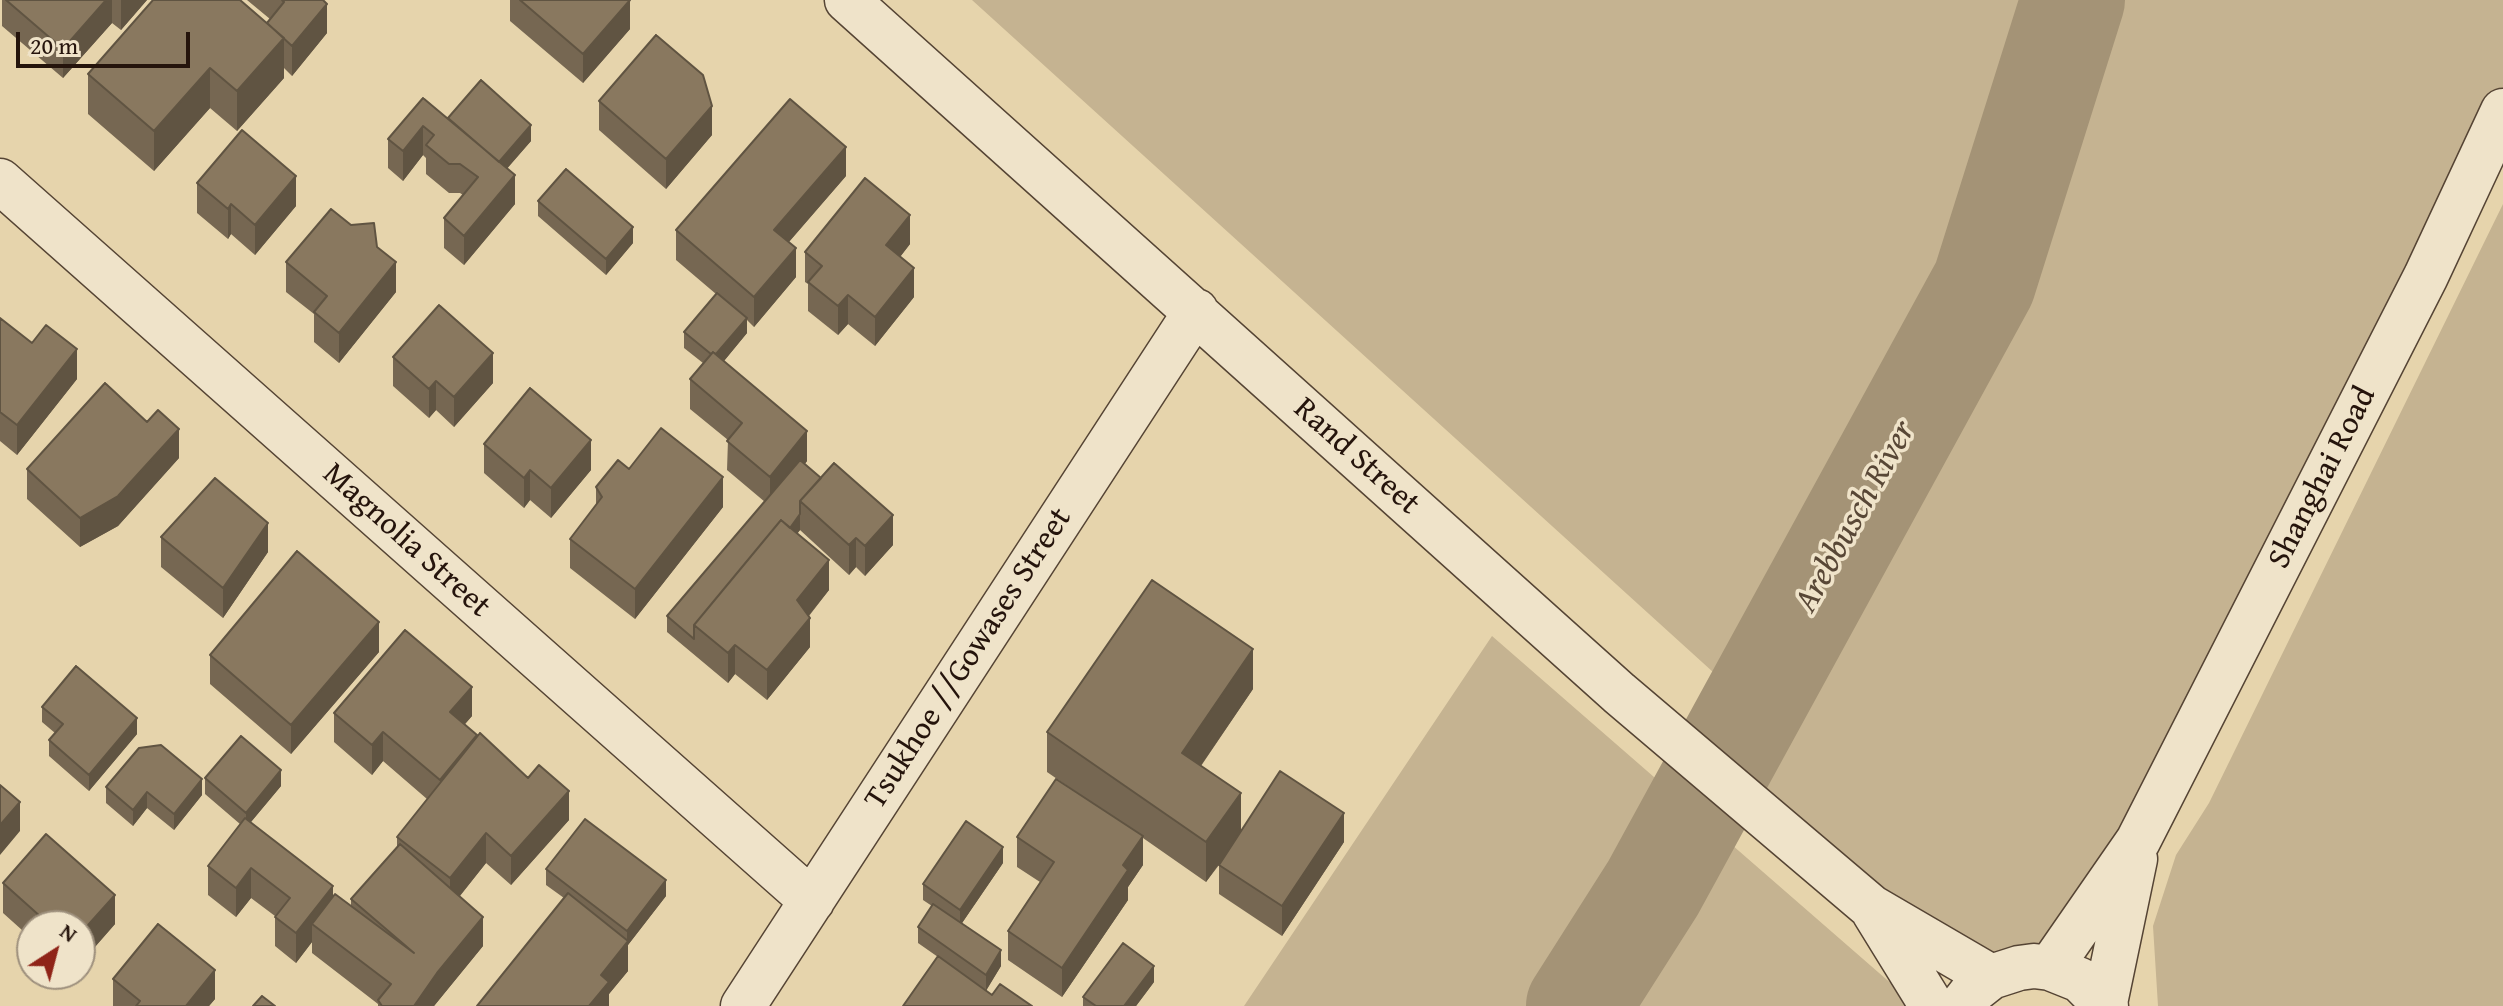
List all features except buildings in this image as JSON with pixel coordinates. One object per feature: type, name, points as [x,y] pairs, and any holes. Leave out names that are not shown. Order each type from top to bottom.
[{"type":"street","name":"Rand Street","points":[[847,0],[1619,693],[1976,992]]},
{"type":"street","name":"Shanghai Road","points":[[2138,841],[2426,276],[2503,111]]},
{"type":"street","name":"Magnolia Street","points":[[0,181],[812,901]]},
{"type":"street","name":"Tsukhoe //Gowases Street","points":[[743,1006],[1196,311]]},
{"type":"street","points":[[2050,968],[2138,841]]},
{"type":"street","points":[[2106,1004],[2138,841]]},
{"type":"street","name":"Rand Street","points":[[1861,898],[1932,1006]]},
{"type":"street","points":[[1976,992],[2019,968],[2050,968],[2080,980],[2106,1004]]},
{"type":"shaded area","points":[[972,0],[2067,0],[1965,292],[1745,690],[1724,682]]},
{"type":"shaded area","points":[[2073,0],[2503,0],[2503,101],[2050,968],[1991,977],[1718,769],[1984,283]]},
{"type":"shaded area","points":[[2503,204],[2503,1006],[2158,1006],[2153,926],[2176,855],[2209,803]]},
{"type":"shaded area","points":[[1492,636],[1917,1006],[1244,1006]]},
{"type":"waterway","name":"Arebbusch River","points":[[1578,1006],[1653,888],[1984,283],[2073,0]]}]
